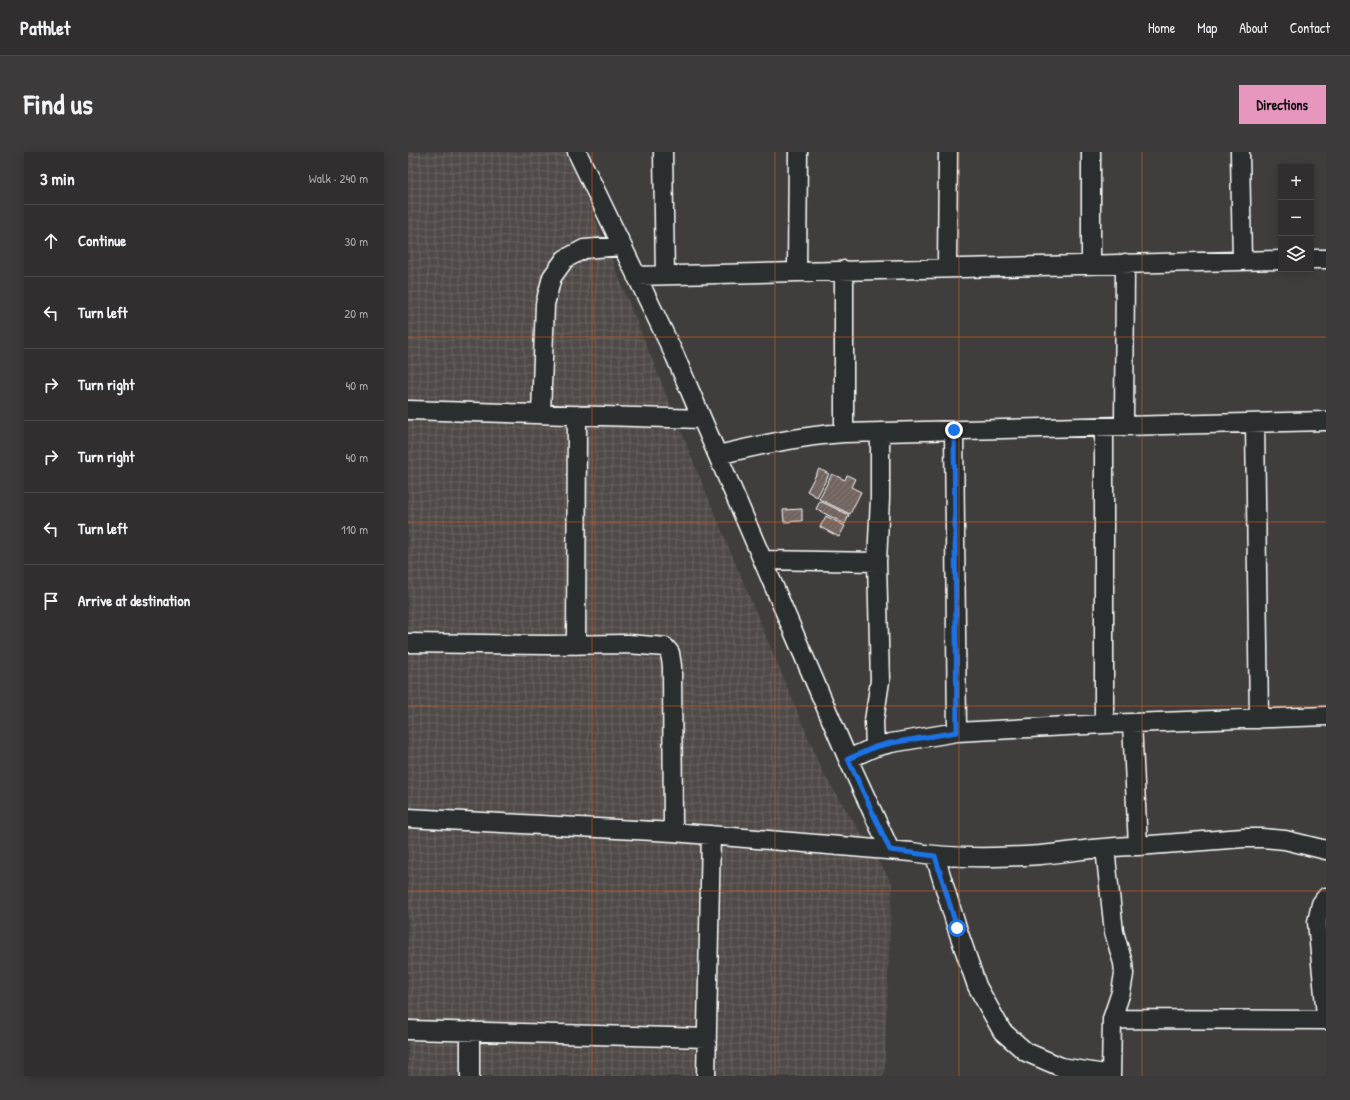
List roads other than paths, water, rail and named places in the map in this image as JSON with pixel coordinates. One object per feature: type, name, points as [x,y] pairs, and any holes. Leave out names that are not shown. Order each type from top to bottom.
[{"type":"street","points":[[577,152],[675,356],[848,759],[890,850]]},
{"type":"street","points":[[663,152],[665,274]]},
{"type":"street","points":[[797,271],[798,152]]},
{"type":"street","points":[[946,268],[948,152]]},
{"type":"street","points":[[1091,152],[1091,264]]},
{"type":"street","points":[[1240,152],[1242,261]]},
{"type":"street","points":[[540,414],[545,304],[552,277],[565,259],[584,249],[622,246]]},
{"type":"street","points":[[1314,260],[1326,259]]},
{"type":"street","points":[[636,276],[665,274],[1278,260]]},
{"type":"street","points":[[1124,426],[1125,264]]},
{"type":"street","points":[[844,270],[844,433]]},
{"type":"street","points":[[408,410],[702,419]]},
{"type":"street","points":[[576,645],[577,415]]},
{"type":"street","points":[[718,455],[794,438],[844,433],[1326,421]]},
{"type":"street","points":[[1255,423],[1259,719]]},
{"type":"street","points":[[1104,427],[1104,724]]},
{"type":"street","points":[[954,430],[957,732]]},
{"type":"street","points":[[875,747],[874,721],[880,681],[877,562],[880,432]]},
{"type":"street","points":[[763,560],[877,562]]},
{"type":"street","points":[[408,643],[576,645],[629,644],[665,647],[670,654],[672,666],[673,832]]},
{"type":"street","points":[[848,759],[875,747],[891,743],[957,732],[1104,724],[1326,716]]},
{"type":"street","points":[[1132,723],[1138,846]]},
{"type":"street","points":[[408,818],[673,832],[890,850],[935,856],[968,857],[1038,855],[1123,846],[1243,838],[1285,840],[1326,850]]},
{"type":"street","points":[[706,1076],[711,835]]},
{"type":"street","points":[[935,856],[957,928],[977,986],[1002,1031],[1026,1052],[1061,1067],[1111,1076],[1112,1019],[1121,992],[1124,974],[1123,963],[1114,932],[1105,848]]},
{"type":"street","points":[[1326,897],[1321,904],[1317,922],[1326,1014]]},
{"type":"street","points":[[1112,1019],[1326,1020]]},
{"type":"street","points":[[408,1030],[707,1038]]},
{"type":"street","points":[[470,1031],[470,1076]]}]
